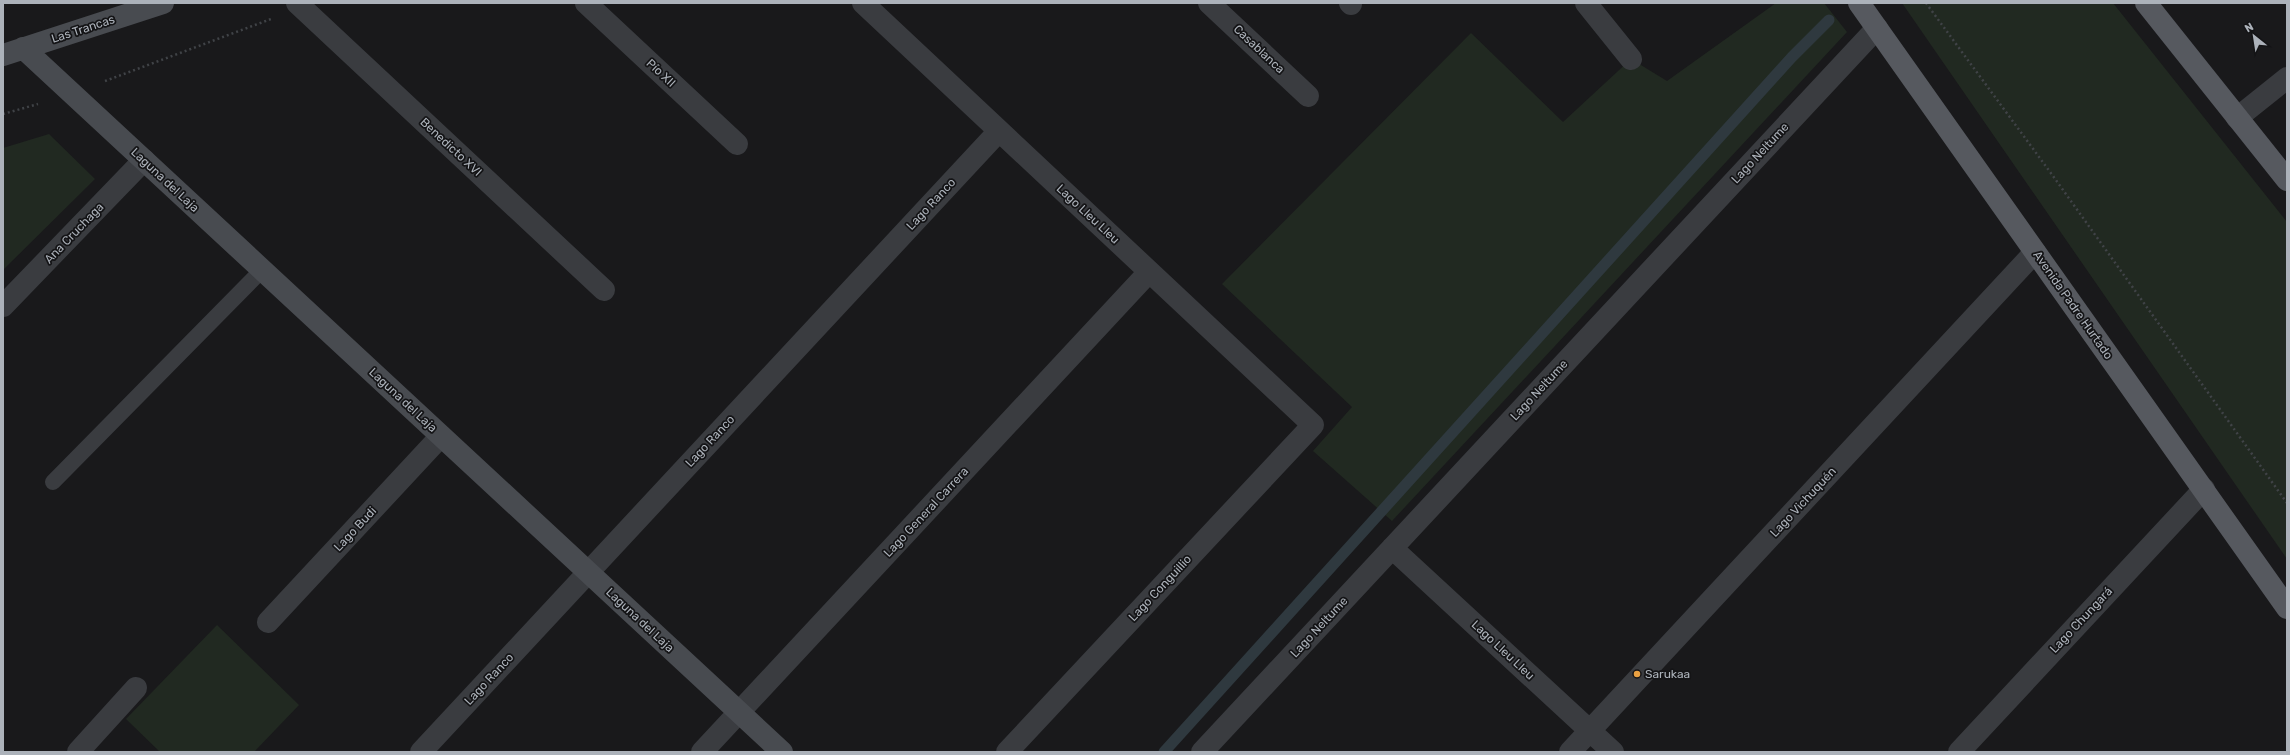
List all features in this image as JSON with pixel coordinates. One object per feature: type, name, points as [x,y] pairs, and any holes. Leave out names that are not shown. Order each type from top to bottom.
[{"type":"main road","name":"Avenida Padre Hurtado","points":[[1859,3],[2287,608]]},
{"type":"main road","points":[[2146,3],[2287,180]]},
{"type":"street","name":"Las Trancas","points":[[13,52],[164,3]]},
{"type":"street","name":"Pío XII","points":[[586,3],[737,144]]},
{"type":"street","name":"Lago Lleu Lleu","points":[[863,3],[1313,425]]},
{"type":"street","name":"Casablanca","points":[[1209,3],[1308,96]]},
{"type":"street","points":[[1586,3],[1630,59]]},
{"type":"street","name":"Benedicto XVI","points":[[299,5],[604,290]]},
{"type":"street","name":"Lago Neltume","points":[[1202,752],[1877,28]]},
{"type":"street","name":"Laguna del Laja","points":[[13,52],[72,94],[782,752]]},
{"type":"street","points":[[2237,118],[2287,78]]},
{"type":"street","name":"Lago Ranco","points":[[420,752],[999,131]]},
{"type":"street","name":"Ana Cruchaga","points":[[3,306],[144,160]]},
{"type":"street","name":"Lago Vichuquén","points":[[1570,752],[2035,252]]},
{"type":"street","name":"Lago General Carrera","points":[[702,752],[1149,272]]},
{"type":"street","name":"Lago Conguillio","points":[[1007,752],[1313,425]]},
{"type":"street","name":"Lago Budi","points":[[268,622],[441,436]]},
{"type":"street","name":"Lago Chungará","points":[[1959,752],[2204,489]]},
{"type":"street","name":"Lago Lleu Lleu","points":[[1392,548],[1613,752]]},
{"type":"street","points":[[78,752],[136,688]]},
{"type":"lane","points":[[53,482],[262,270]]},
{"type":"path","points":[[1926,3],[2053,176],[2287,503]]},
{"type":"path","points":[[3,114],[72,94],[299,5]]},
{"type":"shaded area","points":[[1776,3],[1824,3],[1847,32],[1392,521],[1313,451],[1352,407],[1222,284],[1471,33],[1563,122],[1631,59],[1667,81]]},
{"type":"shaded area","points":[[1902,3],[2113,3],[2287,222],[2287,559]]},
{"type":"shaded area","points":[[49,134],[95,179],[3,270],[3,148]]},
{"type":"shaded area","points":[[217,625],[299,705],[254,752],[160,752],[126,719]]},
{"type":"waterway","points":[[1164,752],[1792,57],[1829,20]]},
{"type":"place","name":"Sarukaa","points":[[1637,674]]}]
